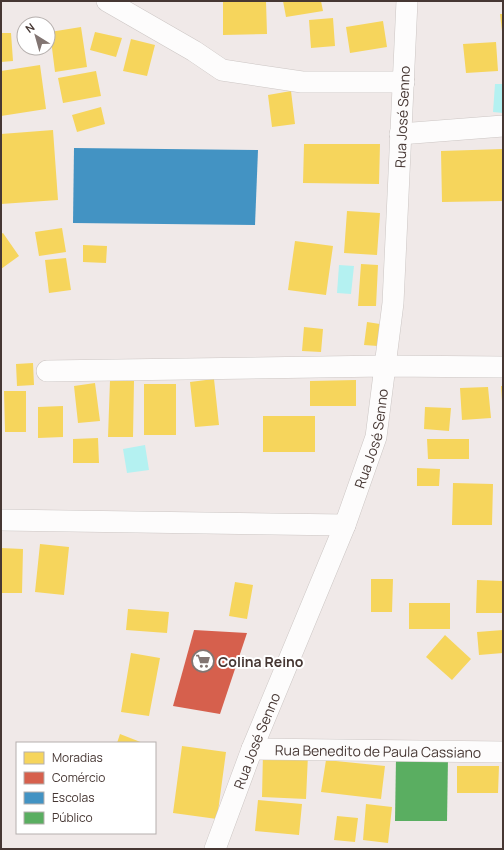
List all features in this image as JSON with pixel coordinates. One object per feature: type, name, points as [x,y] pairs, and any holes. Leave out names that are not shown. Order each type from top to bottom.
[{"type":"street","points":[[107,1],[194,50],[222,70],[302,82],[404,82]]},
{"type":"street","name":"Rua José Senno","points":[[215,849],[252,749],[345,525],[376,437],[393,303],[400,134],[408,1]]},
{"type":"street","points":[[400,134],[503,126]]},
{"type":"street","points":[[47,371],[385,366],[503,367]]},
{"type":"street","points":[[1,520],[345,525]]},
{"type":"street","name":"Rua Benedito de Paula Cassiano","points":[[252,749],[503,752]]},
{"type":"water","points":[[495,84],[503,84],[503,113],[493,112]]},
{"type":"water","points":[[339,265],[354,266],[351,294],[337,293]]},
{"type":"water","points":[[145,445],[149,470],[127,473],[123,449]]},
{"type":"building: Moradias","points":[[223,1],[266,1],[267,34],[223,35]]},
{"type":"building: Moradias","points":[[283,1],[321,1],[323,11],[286,17]]},
{"type":"building: Moradias","points":[[500,14],[503,14],[503,31],[502,31]]},
{"type":"building: Moradias","points":[[333,18],[335,46],[311,48],[309,20]]},
{"type":"building: Moradias","points":[[383,21],[387,47],[350,53],[346,27]]},
{"type":"building: Moradias","points":[[81,27],[87,67],[55,72],[53,56],[56,56],[56,31]]},
{"type":"building: Moradias","points":[[95,32],[122,38],[116,57],[90,50]]},
{"type":"building: Moradias","points":[[1,33],[11,33],[13,61],[1,62]]},
{"type":"building: Moradias","points":[[131,39],[155,45],[147,76],[123,71]]},
{"type":"building: Moradias","points":[[496,42],[498,71],[466,73],[463,44]]},
{"type":"building: Moradias","points":[[40,65],[46,109],[1,116],[1,71]]},
{"type":"building: Moradias","points":[[96,71],[101,96],[63,103],[58,78]]},
{"type":"building: Moradias","points":[[291,91],[295,124],[272,127],[268,95]]},
{"type":"building: Moradias","points":[[101,107],[105,124],[77,132],[72,115]]},
{"type":"building: Moradias","points":[[53,130],[58,200],[1,204],[1,134]]},
{"type":"building: Moradias","points":[[304,144],[380,144],[379,184],[303,183]]},
{"type":"building: Moradias","points":[[503,149],[503,201],[442,202],[441,151]]},
{"type":"building: Moradias","points":[[347,211],[380,213],[377,255],[344,253]]},
{"type":"building: Moradias","points":[[62,228],[66,252],[39,256],[35,232]]},
{"type":"building: Moradias","points":[[3,233],[19,256],[1,269],[1,234]]},
{"type":"building: Moradias","points":[[295,241],[333,246],[326,295],[288,290]]},
{"type":"building: Moradias","points":[[83,245],[107,246],[106,263],[83,262]]},
{"type":"building: Moradias","points":[[66,258],[71,290],[49,293],[45,260]]},
{"type":"building: Moradias","points":[[361,264],[378,265],[376,306],[358,306]]},
{"type":"building: Moradias","points":[[367,322],[380,324],[378,346],[364,345]]},
{"type":"building: Moradias","points":[[304,327],[323,329],[321,352],[302,351]]},
{"type":"building: Moradias","points":[[33,363],[34,385],[17,386],[16,364]]},
{"type":"building: Moradias","points":[[214,379],[219,425],[195,427],[190,382]]},
{"type":"building: Moradias","points":[[110,380],[134,381],[133,437],[108,437]]},
{"type":"building: Moradias","points":[[356,380],[356,406],[310,406],[310,381]]},
{"type":"building: Moradias","points":[[95,383],[100,421],[78,423],[74,386]]},
{"type":"building: Moradias","points":[[144,384],[176,384],[176,435],[144,435]]},
{"type":"building: Moradias","points":[[501,386],[503,386],[503,401],[502,401]]},
{"type":"building: Moradias","points":[[488,387],[491,418],[462,420],[460,388]]},
{"type":"building: Moradias","points":[[4,391],[26,391],[26,432],[5,432]]},
{"type":"building: Moradias","points":[[63,406],[63,437],[38,438],[38,407]]},
{"type":"building: Moradias","points":[[425,407],[451,408],[449,431],[424,429]]},
{"type":"building: Moradias","points":[[263,416],[315,416],[315,452],[263,452]]},
{"type":"building: Moradias","points":[[98,438],[99,463],[73,463],[73,439]]},
{"type":"building: Moradias","points":[[427,439],[469,439],[469,459],[428,459]]},
{"type":"building: Moradias","points":[[417,468],[440,469],[439,486],[417,486]]},
{"type":"building: Moradias","points":[[453,483],[493,484],[492,525],[452,525]]},
{"type":"building: Moradias","points":[[40,544],[69,547],[64,595],[35,592]]},
{"type":"building: Moradias","points":[[1,548],[23,549],[22,593],[1,593]]},
{"type":"building: Moradias","points":[[371,579],[393,579],[392,612],[371,612]]},
{"type":"building: Moradias","points":[[477,580],[503,581],[503,613],[476,613]]},
{"type":"building: Moradias","points":[[235,582],[253,585],[247,619],[229,616]]},
{"type":"building: Moradias","points":[[409,603],[450,603],[450,629],[409,629]]},
{"type":"building: Moradias","points":[[128,609],[169,612],[167,633],[126,630]]},
{"type":"building: Moradias","points":[[503,630],[503,653],[479,655],[477,632]]},
{"type":"building: Moradias","points":[[445,635],[471,659],[452,680],[426,657]]},
{"type":"building: Moradias","points":[[131,653],[160,658],[149,716],[121,712]]},
{"type":"building: Moradias","points":[[120,734],[140,742],[117,742]]},
{"type":"building: Moradias","points":[[182,746],[226,752],[217,819],[173,813]]},
{"type":"building: Moradias","points":[[263,753],[308,755],[306,799],[262,797]]},
{"type":"building: Moradias","points":[[326,760],[385,766],[381,799],[321,792]]},
{"type":"building: Moradias","points":[[457,766],[499,766],[498,793],[457,793]]},
{"type":"building: Moradias","points":[[258,800],[302,804],[299,835],[255,831]]},
{"type":"building: Moradias","points":[[366,804],[392,807],[388,843],[363,840]]},
{"type":"building: Moradias","points":[[337,816],[358,818],[355,842],[334,840]]},
{"type":"building: Comércio","points":[[194,630],[247,633],[220,714],[173,706]]},
{"type":"building: Escolas","points":[[74,148],[258,150],[255,225],[73,223]]},
{"type":"building: Público","points":[[396,757],[448,757],[447,821],[395,821]]},
{"type":"place","name":"Colina Reino","points":[[203,661]]}]
